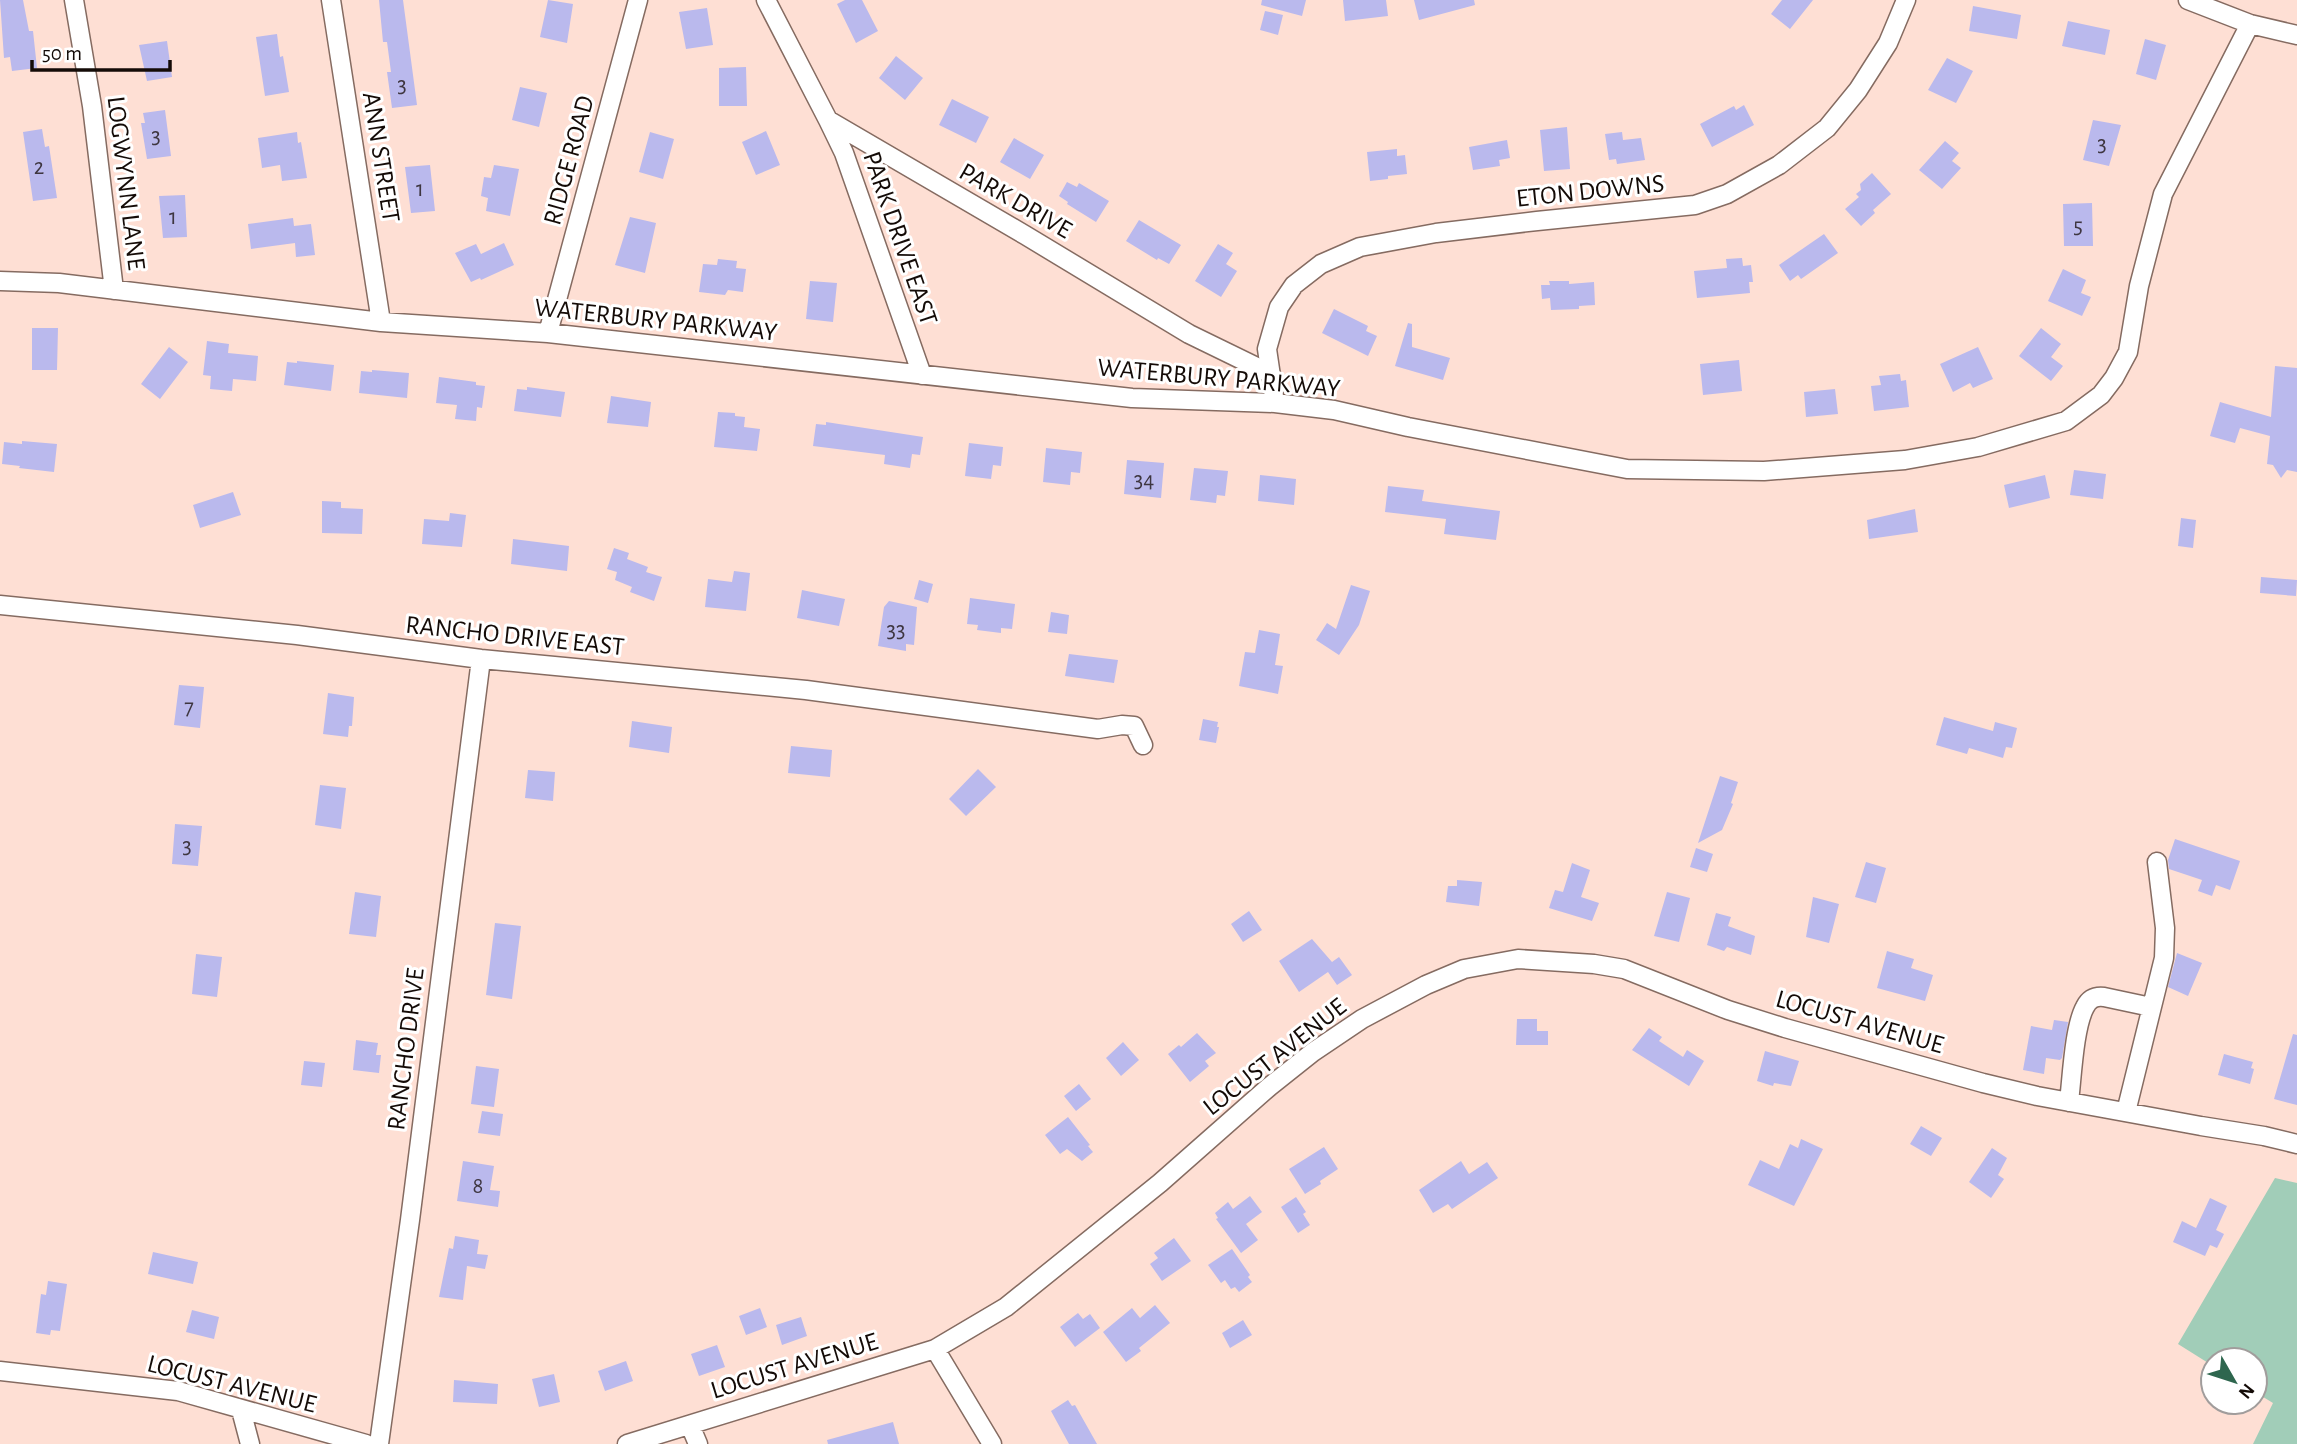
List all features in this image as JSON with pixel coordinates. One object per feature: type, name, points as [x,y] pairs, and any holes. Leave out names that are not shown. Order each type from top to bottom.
[{"type":"street","name":"LOGWYNN LANE","points":[[74,0],[92,106],[114,289]]},
{"type":"street","name":"ANN STREET","points":[[331,0],[381,322]]},
{"type":"street","name":"RIDGE ROAD","points":[[548,333],[638,0]]},
{"type":"street","points":[[766,0],[828,120]]},
{"type":"street","name":"ETON DOWNS","points":[[1271,374],[1267,349],[1279,307],[1294,285],[1321,264],[1360,247],[1436,233],[1695,205],[1727,194],[1779,165],[1827,128],[1858,90],[1888,43],[1906,0]]},
{"type":"street","points":[[2188,0],[2250,24],[2297,35]]},
{"type":"street","name":"WATERBURY PARKWAY","points":[[0,281],[59,283],[381,322],[548,333],[1132,398],[1275,403],[1334,410],[1408,428],[1628,469],[1764,471],[1905,460],[1978,447],[2066,421],[2101,395],[2128,352],[2139,286],[2163,194],[2250,24]]},
{"type":"street","name":"PARK DRIVE EAST","points":[[828,120],[844,153],[922,374]]},
{"type":"street","name":"PARK DRIVE","points":[[828,120],[1025,234],[1189,334],[1271,374]]},
{"type":"street","points":[[1271,374],[1275,403]]},
{"type":"street","name":"RANCHO DRIVE EAST","points":[[0,605],[297,635],[481,659],[806,690],[1098,729],[1134,726],[1143,746]]},
{"type":"street","name":"RANCHO DRIVE","points":[[379,1444],[481,659]]},
{"type":"street","points":[[2126,1112],[2164,958],[2165,941],[2157,862]]},
{"type":"street","name":"LOCUST AVENUE","points":[[627,1444],[935,1349],[1006,1307],[1160,1183],[1269,1087],[1313,1052],[1362,1019],[1426,985],[1465,969],[1518,959],[1594,964],[1624,969],[1728,1010],[1983,1083],[2069,1102],[2297,1144]]},
{"type":"street","points":[[2069,1102],[2078,1035],[2089,1001],[2096,996],[2151,1007]]},
{"type":"street","points":[[935,1349],[992,1444]]},
{"type":"street","name":"LOCUST AVENUE","points":[[0,1371],[178,1391],[366,1444]]},
{"type":"street","points":[[241,1410],[250,1444]]},
{"type":"street","points":[[690,1425],[698,1444]]},
{"type":"green space","points":[[2275,1178],[2297,1183],[2297,1444],[2253,1444],[2269,1416],[2273,1403],[2269,1401],[2269,1346],[2199,1346],[2199,1357],[2178,1344]]},
{"type":"building","points":[[0,0],[23,0],[29,31],[33,31],[37,68],[12,71],[10,57],[4,58]]},
{"type":"building","points":[[379,0],[403,0],[417,105],[392,108],[387,72],[391,72],[387,42],[383,42]]},
{"type":"building","points":[[548,0],[573,4],[567,43],[540,37]]},
{"type":"building","points":[[845,0],[862,0],[878,31],[856,43],[837,4]]},
{"type":"building","points":[[1262,0],[1306,0],[1302,16],[1261,5]]},
{"type":"building","points":[[1343,0],[1386,0],[1388,16],[1345,21]]},
{"type":"building","points":[[1414,0],[1474,0],[1475,5],[1419,20]]},
{"type":"building","points":[[1782,0],[1813,0],[1790,29],[1771,14]]},
{"type":"building","points":[[1973,6],[2021,15],[2017,39],[1969,31]]},
{"type":"building","points":[[707,8],[713,45],[686,49],[679,12]]},
{"type":"building","points":[[1265,11],[1283,15],[1278,35],[1260,30]]},
{"type":"building","points":[[2068,21],[2110,30],[2105,55],[2062,46]]},
{"type":"building","points":[[277,34],[289,92],[265,96],[256,37]]},
{"type":"building","points":[[2145,39],[2166,45],[2156,80],[2136,74]]},
{"type":"building","points":[[167,41],[172,77],[147,81],[139,45]]},
{"type":"building","points":[[896,56],[923,78],[905,100],[879,78]]},
{"type":"building","points":[[1947,58],[1973,71],[1956,103],[1928,90]]},
{"type":"building","points":[[746,67],[747,106],[719,106],[719,68]]},
{"type":"building","points":[[520,87],[547,93],[539,127],[512,120]]},
{"type":"building","points":[[952,99],[989,117],[976,143],[939,125]]},
{"type":"building","points":[[1744,105],[1754,125],[1712,147],[1700,124],[1734,106],[1736,110]]},
{"type":"building","points":[[165,110],[171,156],[147,159],[141,123],[145,123],[143,113]]},
{"type":"building","points":[[2093,120],[2121,125],[2109,166],[2083,160]]},
{"type":"building","points":[[1567,127],[1570,169],[1544,171],[1540,130]]},
{"type":"building","points":[[42,129],[45,147],[49,146],[57,198],[33,201],[23,132]]},
{"type":"building","points":[[766,131],[780,165],[756,175],[742,142]]},
{"type":"building","points":[[297,132],[307,178],[282,181],[280,165],[262,168],[258,138]]},
{"type":"building","points":[[650,132],[674,139],[663,179],[639,172]]},
{"type":"building","points":[[1622,132],[1623,140],[1641,138],[1645,160],[1617,164],[1616,159],[1609,160],[1605,134]]},
{"type":"building","points":[[1014,138],[1044,155],[1030,179],[1000,162]]},
{"type":"building","points":[[1507,140],[1510,158],[1499,160],[1500,166],[1473,170],[1469,147]]},
{"type":"building","points":[[1945,141],[1959,153],[1952,161],[1961,168],[1942,189],[1919,170]]},
{"type":"building","points":[[1397,149],[1397,156],[1405,155],[1407,174],[1370,181],[1367,152]]},
{"type":"building","points":[[430,165],[435,211],[411,213],[405,167]]},
{"type":"building","points":[[494,165],[519,169],[510,216],[486,211],[488,198],[481,196],[484,177],[491,178]]},
{"type":"building","points":[[1872,173],[1891,194],[1873,210],[1875,213],[1861,226],[1845,209],[1859,197],[1856,194],[1861,190],[1860,184]]},
{"type":"building","points":[[1067,182],[1077,187],[1079,183],[1109,201],[1096,222],[1059,196]]},
{"type":"building","points":[[185,195],[187,237],[163,238],[159,196]]},
{"type":"building","points":[[2092,203],[2093,246],[2064,246],[2063,204]]},
{"type":"building","points":[[630,217],[656,223],[645,273],[615,265]]},
{"type":"building","points":[[293,218],[294,226],[311,224],[315,255],[296,257],[295,243],[251,249],[248,224]]},
{"type":"building","points":[[1139,220],[1181,245],[1169,264],[1158,258],[1157,260],[1126,241]]},
{"type":"building","points":[[1824,234],[1838,253],[1801,279],[1798,275],[1790,281],[1779,265]]},
{"type":"building","points":[[504,243],[514,265],[471,282],[455,253],[476,244],[481,254]]},
{"type":"building","points":[[1218,244],[1233,253],[1226,264],[1237,271],[1221,297],[1195,281]]},
{"type":"building","points":[[1742,258],[1743,266],[1751,265],[1753,282],[1749,282],[1750,293],[1697,298],[1694,271],[1727,268],[1726,259]]},
{"type":"building","points":[[718,259],[737,261],[736,268],[746,269],[743,292],[728,290],[725,295],[699,292],[703,264],[717,265]]},
{"type":"building","points":[[2063,269],[2086,280],[2081,293],[2091,297],[2082,316],[2048,301]]},
{"type":"building","points":[[810,281],[837,283],[833,322],[806,319]]},
{"type":"building","points":[[1549,281],[1569,281],[1569,284],[1594,282],[1595,305],[1579,306],[1579,309],[1551,310],[1550,298],[1542,299],[1541,285],[1550,285]]},
{"type":"building","points":[[1334,309],[1368,326],[1366,331],[1377,336],[1368,356],[1322,333]]},
{"type":"building","points":[[1408,323],[1412,324],[1412,347],[1450,358],[1443,380],[1395,366]]},
{"type":"building","points":[[32,328],[58,328],[57,370],[32,370]]},
{"type":"building","points":[[2041,328],[2061,344],[2051,357],[2063,366],[2051,381],[2019,356]]},
{"type":"building","points":[[207,341],[229,344],[228,353],[258,356],[256,381],[233,379],[232,391],[210,389],[211,376],[203,375]]},
{"type":"building","points":[[169,347],[188,362],[160,399],[141,384]]},
{"type":"building","points":[[1978,347],[1993,379],[1973,388],[1970,383],[1953,392],[1940,364]]},
{"type":"building","points":[[1739,360],[1742,391],[1703,395],[1700,364]]},
{"type":"building","points":[[287,362],[334,365],[331,391],[284,385]]},
{"type":"building","points":[[2275,366],[2297,368],[2297,472],[2287,470],[2281,478],[2273,465],[2267,464],[2270,436],[2240,428],[2235,443],[2210,436],[2220,402],[2271,417]]},
{"type":"building","points":[[361,371],[409,373],[407,398],[359,393]]},
{"type":"building","points":[[1900,374],[1901,381],[1906,380],[1909,407],[1874,411],[1871,386],[1881,385],[1879,376]]},
{"type":"building","points":[[439,377],[476,382],[476,385],[485,386],[482,408],[477,407],[476,421],[455,419],[457,405],[436,403]]},
{"type":"building","points":[[527,387],[565,392],[561,417],[514,411],[517,389],[527,390]]},
{"type":"building","points":[[1835,389],[1838,414],[1806,417],[1804,392]]},
{"type":"building","points":[[611,396],[651,402],[648,427],[607,423]]},
{"type":"building","points":[[718,412],[735,413],[735,416],[745,417],[744,427],[760,429],[757,451],[714,447]]},
{"type":"building","points":[[826,422],[923,437],[920,455],[912,454],[910,468],[884,464],[885,455],[813,446],[816,424],[826,425]]},
{"type":"building","points":[[22,441],[57,444],[54,472],[2,464],[4,442],[22,444]]},
{"type":"building","points":[[969,443],[1003,447],[1001,466],[993,465],[991,479],[965,476]]},
{"type":"building","points":[[1046,448],[1082,452],[1080,473],[1071,472],[1070,485],[1043,482]]},
{"type":"building","points":[[1127,460],[1164,463],[1161,498],[1124,494]]},
{"type":"building","points":[[1194,468],[1228,471],[1225,496],[1217,495],[1216,503],[1190,500]]},
{"type":"building","points":[[2074,470],[2106,474],[2103,499],[2070,495]]},
{"type":"building","points":[[1260,475],[1296,479],[1294,505],[1258,501]]},
{"type":"building","points":[[2045,475],[2050,498],[2009,508],[2004,485]]},
{"type":"building","points":[[1388,486],[1424,490],[1422,501],[1500,511],[1496,540],[1444,534],[1446,519],[1385,512]]},
{"type":"building","points":[[233,492],[241,515],[200,528],[193,505]]},
{"type":"building","points":[[322,501],[341,502],[341,508],[363,509],[362,534],[322,533]]},
{"type":"building","points":[[1915,509],[1918,532],[1869,539],[1867,520]]},
{"type":"building","points":[[450,513],[466,515],[462,547],[422,544],[424,519],[449,521]]},
{"type":"building","points":[[2181,518],[2196,520],[2193,548],[2178,546]]},
{"type":"building","points":[[513,539],[569,546],[567,571],[511,564]]},
{"type":"building","points":[[614,548],[629,553],[627,559],[648,567],[646,572],[662,577],[654,601],[630,592],[632,587],[615,580],[617,572],[607,569]]},
{"type":"building","points":[[734,571],[750,573],[746,611],[705,607],[708,579],[732,582]]},
{"type":"building","points":[[2261,577],[2297,580],[2296,596],[2260,593]]},
{"type":"building","points":[[919,580],[933,584],[928,603],[914,599]]},
{"type":"building","points":[[1351,585],[1370,591],[1359,625],[1339,655],[1316,640],[1327,623],[1336,629]]},
{"type":"building","points":[[802,590],[845,599],[839,626],[797,618]]},
{"type":"building","points":[[970,598],[1015,604],[1012,629],[1001,628],[1001,633],[977,630],[978,625],[967,624]]},
{"type":"building","points":[[889,601],[917,607],[914,645],[906,644],[906,651],[878,646],[884,607]]},
{"type":"building","points":[[1051,612],[1069,615],[1067,634],[1048,632]]},
{"type":"building","points":[[1259,630],[1280,634],[1275,665],[1283,666],[1278,694],[1239,686],[1245,652],[1255,653]]},
{"type":"building","points":[[1069,654],[1118,660],[1114,683],[1065,676]]},
{"type":"building","points":[[179,685],[204,687],[200,728],[174,725]]},
{"type":"building","points":[[328,693],[354,697],[352,726],[349,726],[348,737],[323,734]]},
{"type":"building","points":[[1944,717],[1993,731],[1995,722],[2017,728],[2012,748],[2006,747],[2003,758],[1969,748],[1967,754],[1936,745]]},
{"type":"building","points":[[1203,719],[1218,722],[1216,743],[1199,740]]},
{"type":"building","points":[[632,721],[672,727],[669,753],[629,747]]},
{"type":"building","points":[[791,746],[832,750],[830,777],[788,773]]},
{"type":"building","points":[[978,769],[996,787],[966,816],[949,799]]},
{"type":"building","points":[[528,770],[555,772],[553,801],[525,798]]},
{"type":"building","points":[[1720,776],[1738,782],[1731,803],[1733,804],[1722,830],[1698,843]]},
{"type":"building","points":[[320,785],[346,788],[341,829],[315,825]]},
{"type":"building","points":[[175,824],[202,826],[198,866],[172,864]]},
{"type":"building","points":[[2175,839],[2240,861],[2230,890],[2216,885],[2212,896],[2198,891],[2202,880],[2169,869],[2168,860]]},
{"type":"building","points":[[1696,848],[1713,854],[1707,872],[1690,867]]},
{"type":"building","points":[[1866,862],[1886,868],[1876,903],[1855,897]]},
{"type":"building","points":[[1572,863],[1590,870],[1581,897],[1599,903],[1592,921],[1549,908],[1555,890],[1563,892]]},
{"type":"building","points":[[1457,880],[1482,882],[1479,906],[1446,902],[1448,886],[1457,886]]},
{"type":"building","points":[[355,892],[381,896],[376,937],[349,934]]},
{"type":"building","points":[[1667,892],[1690,898],[1679,942],[1654,936]]},
{"type":"building","points":[[1813,897],[1839,904],[1829,943],[1806,937]]},
{"type":"building","points":[[1249,911],[1262,930],[1243,942],[1231,924]]},
{"type":"building","points":[[1716,913],[1731,917],[1728,926],[1755,936],[1751,955],[1727,947],[1724,951],[1707,945]]},
{"type":"building","points":[[495,923],[521,926],[512,999],[486,995]]},
{"type":"building","points":[[1312,939],[1332,962],[1339,957],[1352,975],[1337,985],[1328,972],[1299,992],[1279,961]]},
{"type":"building","points":[[1887,951],[1914,959],[1911,968],[1933,975],[1925,1001],[1877,988]]},
{"type":"building","points":[[2177,953],[2202,963],[2188,996],[2168,987]]},
{"type":"building","points":[[196,954],[222,957],[217,997],[192,994]]},
{"type":"building","points":[[1517,1019],[1537,1019],[1537,1031],[1548,1031],[1548,1045],[1516,1045]]},
{"type":"building","points":[[2054,1020],[2068,1022],[2062,1058],[2046,1058],[2044,1074],[2023,1070],[2031,1026],[2052,1030]]},
{"type":"building","points":[[1649,1028],[1662,1037],[1659,1041],[1683,1057],[1687,1050],[1704,1061],[1689,1086],[1632,1050]]},
{"type":"building","points":[[1197,1033],[1216,1053],[1205,1061],[1209,1066],[1190,1082],[1168,1054]]},
{"type":"building","points":[[2293,1034],[2297,1035],[2297,1105],[2274,1099]]},
{"type":"building","points":[[356,1040],[378,1043],[376,1055],[381,1055],[379,1073],[353,1070]]},
{"type":"building","points":[[1123,1042],[1139,1060],[1121,1076],[1106,1058]]},
{"type":"building","points":[[1765,1051],[1799,1061],[1791,1086],[1774,1083],[1773,1086],[1757,1081]]},
{"type":"building","points":[[2224,1054],[2253,1062],[2250,1084],[2218,1075]]},
{"type":"building","points":[[304,1061],[325,1063],[322,1087],[301,1085]]},
{"type":"building","points":[[476,1066],[499,1069],[494,1107],[471,1104]]},
{"type":"building","points":[[1079,1084],[1091,1099],[1076,1111],[1064,1096]]},
{"type":"building","points":[[482,1111],[503,1114],[500,1136],[478,1133]]},
{"type":"building","points":[[1068,1117],[1093,1152],[1082,1161],[1067,1149],[1060,1154],[1045,1135]]},
{"type":"building","points":[[1921,1126],[1942,1138],[1931,1156],[1910,1144]]},
{"type":"building","points":[[1801,1139],[1823,1149],[1794,1206],[1748,1185],[1760,1160],[1779,1169],[1790,1144],[1798,1148]]},
{"type":"building","points":[[1324,1147],[1338,1169],[1305,1194],[1289,1169]]},
{"type":"building","points":[[1992,1148],[2007,1158],[1998,1175],[2004,1179],[1991,1198],[1969,1182]]},
{"type":"building","points":[[463,1161],[494,1166],[490,1190],[500,1191],[498,1207],[457,1201]]},
{"type":"building","points":[[1461,1161],[1469,1174],[1487,1162],[1498,1178],[1452,1209],[1448,1204],[1433,1213],[1419,1190]]},
{"type":"building","points":[[1250,1196],[1262,1212],[1246,1224],[1258,1240],[1241,1253],[1216,1219],[1218,1218],[1215,1213],[1228,1202],[1233,1209]]},
{"type":"building","points":[[1296,1197],[1306,1212],[1303,1214],[1310,1225],[1298,1233],[1281,1207]]},
{"type":"building","points":[[2210,1198],[2227,1206],[2216,1230],[2224,1234],[2217,1248],[2210,1245],[2205,1256],[2173,1242],[2182,1221],[2196,1228]]},
{"type":"building","points":[[455,1236],[479,1240],[477,1254],[488,1255],[485,1269],[467,1266],[463,1300],[439,1297],[449,1248],[453,1249]]},
{"type":"building","points":[[1174,1238],[1191,1261],[1162,1281],[1150,1264],[1158,1258],[1154,1253]]},
{"type":"building","points":[[1232,1249],[1252,1282],[1239,1292],[1235,1287],[1231,1289],[1225,1280],[1221,1283],[1208,1265]]},
{"type":"building","points":[[153,1252],[198,1262],[193,1284],[148,1274]]},
{"type":"building","points":[[48,1281],[67,1284],[60,1331],[51,1330],[50,1335],[36,1333],[41,1294],[46,1295]]},
{"type":"building","points":[[1155,1305],[1170,1323],[1126,1362],[1103,1332],[1132,1308],[1140,1318]]},
{"type":"building","points":[[760,1308],[767,1327],[746,1335],[739,1316]]},
{"type":"building","points":[[192,1310],[219,1317],[214,1339],[186,1332]]},
{"type":"building","points":[[1078,1313],[1083,1319],[1090,1314],[1100,1328],[1075,1347],[1060,1327]]},
{"type":"building","points":[[801,1317],[807,1336],[782,1345],[776,1325]]},
{"type":"building","points":[[1243,1320],[1252,1335],[1230,1348],[1222,1333]]},
{"type":"building","points":[[717,1345],[725,1367],[699,1376],[691,1354]]},
{"type":"building","points":[[626,1361],[633,1381],[605,1391],[598,1371]]},
{"type":"building","points":[[554,1374],[560,1402],[539,1407],[532,1379]]},
{"type":"building","points":[[454,1380],[498,1384],[497,1404],[453,1402]]},
{"type":"building","points":[[1068,1400],[1072,1406],[1075,1405],[1097,1444],[1069,1444],[1051,1411]]},
{"type":"building","points":[[893,1422],[899,1444],[828,1444],[827,1440]]}]
